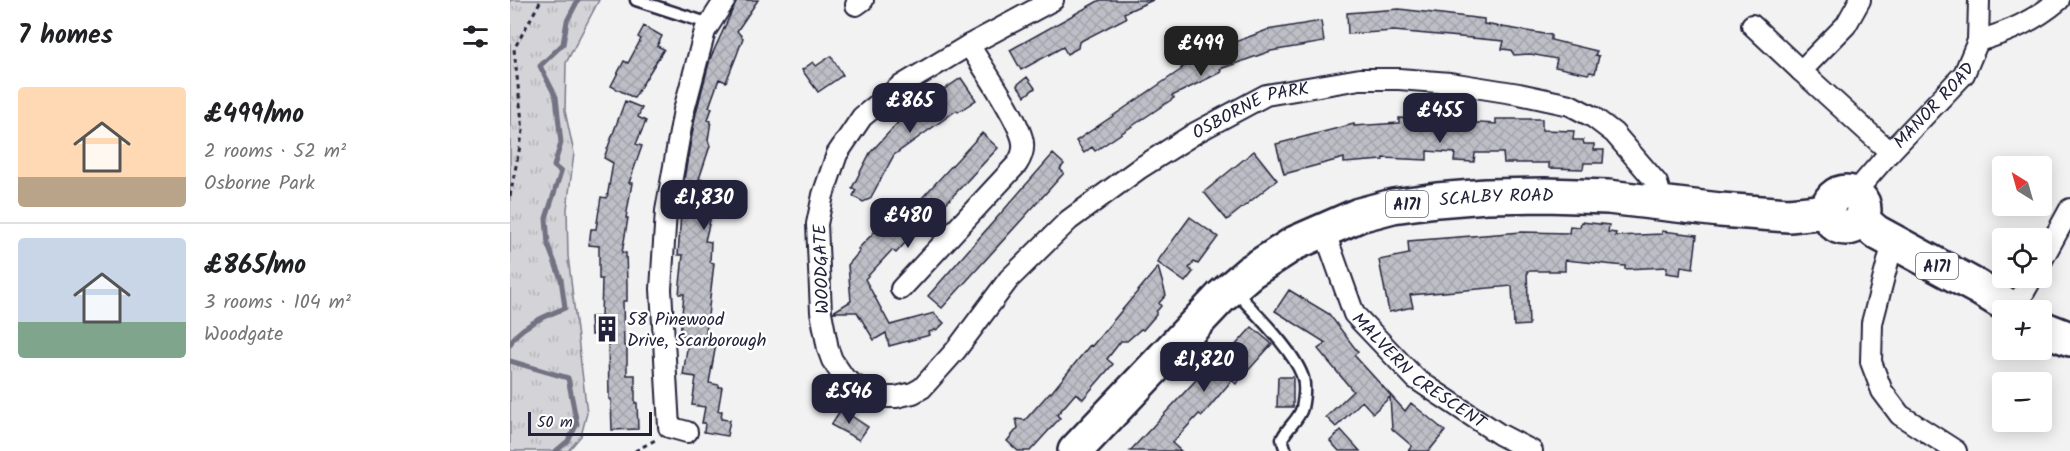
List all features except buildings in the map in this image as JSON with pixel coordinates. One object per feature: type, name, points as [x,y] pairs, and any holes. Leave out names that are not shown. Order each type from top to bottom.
[{"type":"highway","name":"SCALBY ROAD","points":[[1075,451],[1232,287],[1272,257],[1359,215],[1393,206],[1486,195],[1608,196],[1720,210],[1789,215],[1848,208]]},
{"type":"highway","name":"A171","points":[[1848,208],[1876,232],[1998,300]]},
{"type":"highway","points":[[2052,332],[2070,339]]},
{"type":"street","points":[[678,429],[661,289],[666,211],[684,111],[705,31],[725,0]]},
{"type":"street","name":"WOODGATE","points":[[896,397],[879,397],[856,387],[838,370],[828,349],[821,312],[817,224],[823,195],[837,154],[862,117],[899,87],[969,45],[1053,0]]},
{"type":"street","points":[[1801,71],[1846,25],[1860,0]]},
{"type":"street","name":"MANOR ROAD","points":[[1848,208],[1858,189],[1890,152],[1964,74],[1978,41],[1979,0]]},
{"type":"street","points":[[1978,41],[2011,31],[2042,15],[2059,0]]},
{"type":"street","points":[[1752,25],[1890,152]]},
{"type":"street","points":[[901,289],[1017,164],[1022,155],[1022,136],[969,45]]},
{"type":"street","name":"OSBORNE PARK","points":[[896,397],[913,393],[931,380],[1009,279],[1069,220],[1140,168],[1197,132],[1266,95],[1360,79],[1399,79],[1473,86],[1570,105],[1593,117],[1614,133],[1657,183],[1663,203]]},
{"type":"street","points":[[2052,241],[2070,208]]},
{"type":"street","name":"MALVERN CRESCENT","points":[[1324,230],[1354,314],[1416,379],[1499,434],[1532,451]]},
{"type":"street","points":[[1893,242],[1872,323],[1871,362],[1882,391],[1900,415],[1956,451]]},
{"type":"lane","points":[[636,0],[710,24]]},
{"type":"lane","points":[[1232,287],[1279,341],[1297,365],[1303,378],[1304,396],[1301,411],[1295,422],[1285,430],[1282,439],[1286,451]]},
{"type":"path","points":[[510,196],[523,131],[514,49],[541,0]]},
{"type":"path","points":[[635,451],[678,429]]},
{"type":"green space","points":[[510,0],[599,0],[566,63],[565,111],[574,153],[567,209],[568,256],[587,413],[581,436],[568,451],[510,451]]},
{"type":"waterway","points":[[510,345],[526,327],[565,308],[561,279],[548,245],[546,218],[561,172],[554,166],[561,143],[556,97],[540,66],[563,44],[567,21],[578,0]]},
{"type":"waterway","points":[[510,361],[568,378],[577,424],[568,441],[556,451]]},
{"type":"place","name":"58 Pinewood Drive, Scarborough","points":[[607,329]]}]
